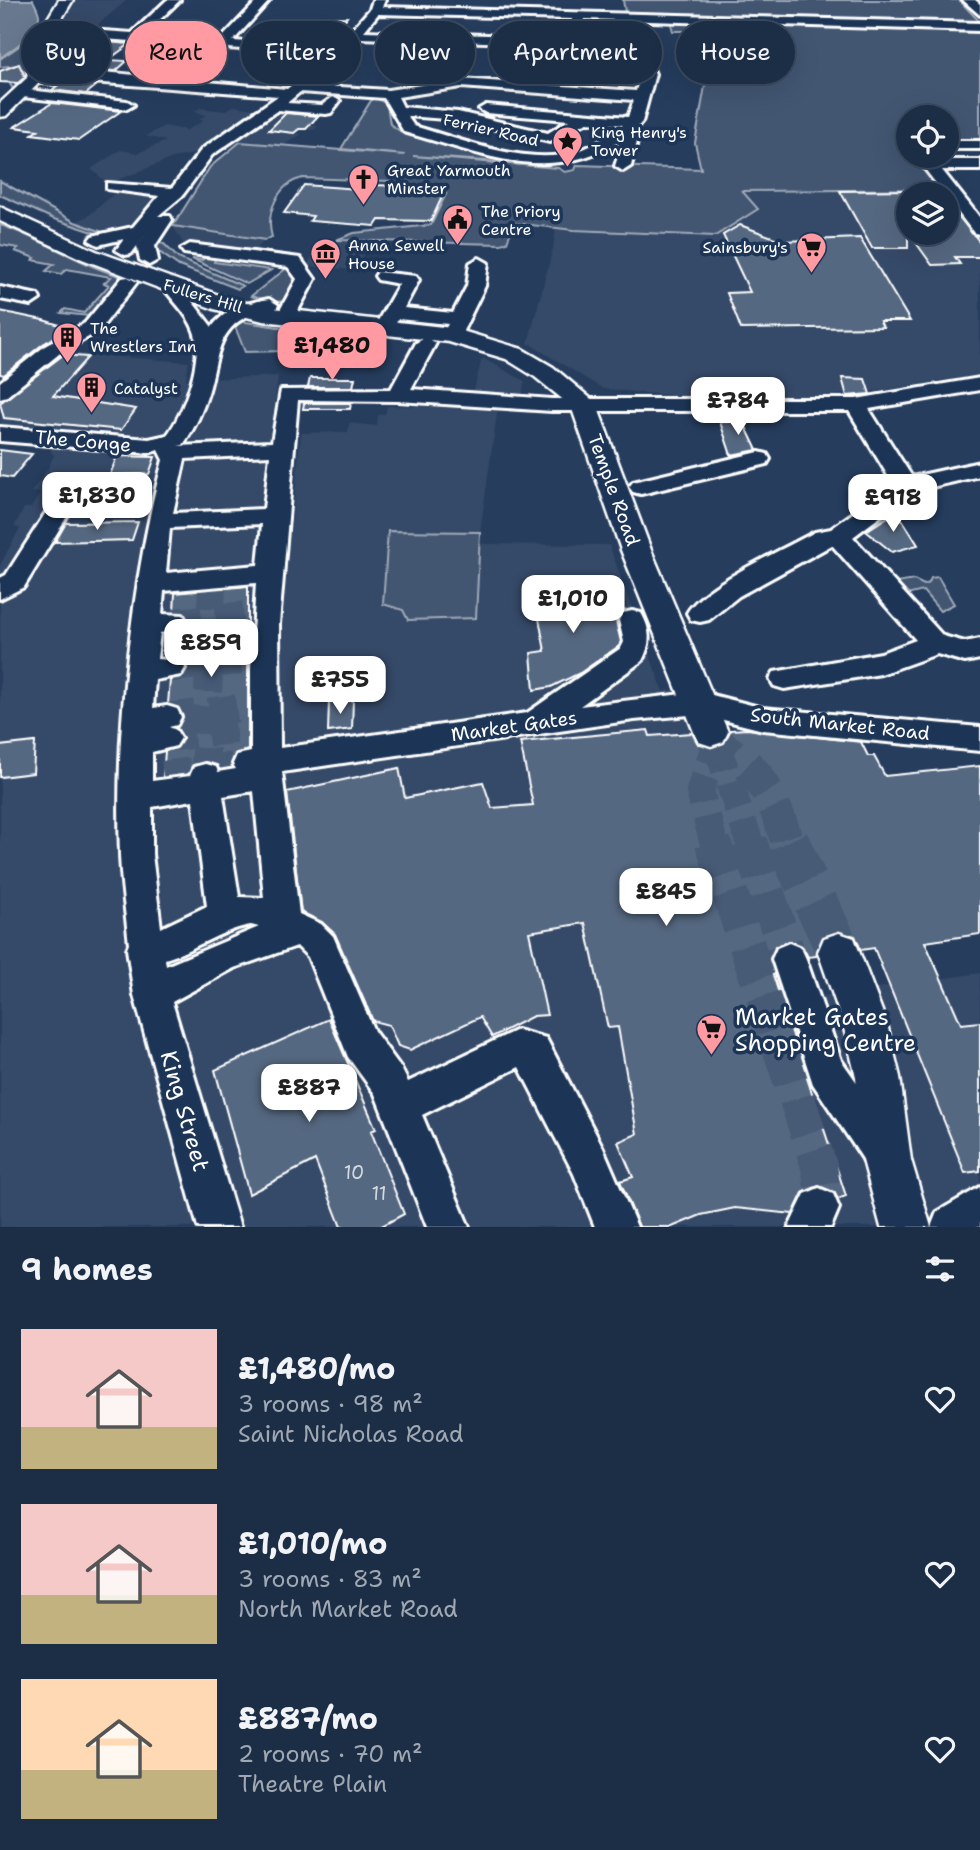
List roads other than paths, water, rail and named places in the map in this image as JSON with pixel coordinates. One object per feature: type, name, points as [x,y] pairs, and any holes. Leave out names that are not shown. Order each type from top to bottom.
[{"type":"main road","points":[[54,21],[66,0]]},
{"type":"main road","points":[[2,108],[28,84]]},
{"type":"main road","name":"Fullers Hill","points":[[0,199],[277,311]]},
{"type":"main road","name":"Fullers Hill","points":[[0,213],[89,255],[171,286],[277,311]]},
{"type":"main road","points":[[125,250],[125,257],[132,262],[171,278],[171,286]]},
{"type":"main road","points":[[277,311],[456,327],[514,354],[583,402]]},
{"type":"main road","name":"Temple Road","points":[[583,402],[636,550],[711,732]]},
{"type":"main road","points":[[839,953],[853,987],[878,1077],[887,1160],[906,1227]]},
{"type":"street","points":[[152,21],[174,0]]},
{"type":"street","points":[[227,43],[264,0]]},
{"type":"street","points":[[616,0],[619,17]]},
{"type":"street","points":[[969,0],[980,11]]},
{"type":"street","points":[[361,24],[377,5],[538,10],[579,16],[980,27]]},
{"type":"street","points":[[578,21],[579,16]]},
{"type":"street","points":[[361,34],[489,39]]},
{"type":"street","points":[[202,84],[388,94],[461,83],[642,96]]},
{"type":"street","points":[[125,250],[138,231],[164,200],[175,193],[207,152],[275,106],[300,84]]},
{"type":"street","points":[[623,166],[632,134],[630,127],[645,84]]},
{"type":"street","points":[[398,109],[426,87]]},
{"type":"street","points":[[19,93],[127,105]]},
{"type":"street","name":"Ferrier Road","points":[[388,94],[409,129],[529,159],[558,160],[590,152],[630,127]]},
{"type":"street","points":[[275,106],[326,110],[333,101]]},
{"type":"street","points":[[458,116],[475,108],[584,117],[630,127]]},
{"type":"street","points":[[398,109],[458,116],[550,138],[584,117]]},
{"type":"street","points":[[959,145],[980,145]]},
{"type":"street","points":[[959,162],[980,164]]},
{"type":"street","points":[[933,168],[944,182]]},
{"type":"street","points":[[113,186],[175,193]]},
{"type":"street","points":[[149,260],[146,246],[176,201],[175,193]]},
{"type":"street","points":[[959,201],[980,201]]},
{"type":"street","points":[[959,202],[980,229]]},
{"type":"street","points":[[98,240],[138,231]]},
{"type":"street","points":[[168,448],[188,421],[206,353],[223,322],[277,311],[306,279],[295,262],[197,253]]},
{"type":"street","points":[[456,327],[476,286],[479,263]]},
{"type":"street","points":[[384,276],[410,280],[388,320]]},
{"type":"street","points":[[0,393],[52,350],[92,327],[128,282]]},
{"type":"street","points":[[171,286],[201,326],[205,334],[206,353]]},
{"type":"street","points":[[0,293],[31,299]]},
{"type":"street","points":[[398,395],[426,343]]},
{"type":"street","points":[[290,924],[261,768],[256,717],[255,659],[257,614],[268,573],[288,394],[398,395],[527,401],[552,405],[583,402],[856,405],[980,384]]},
{"type":"street","points":[[856,405],[906,486]]},
{"type":"street","name":"The Conge","points":[[0,433],[168,448],[282,448]]},
{"type":"street","name":"King Street","points":[[168,448],[174,460],[159,521],[142,671],[152,729],[136,854],[144,949],[152,995],[219,1227]]},
{"type":"street","points":[[641,487],[760,458]]},
{"type":"street","points":[[701,613],[742,583],[824,538],[838,536],[906,486],[980,469]]},
{"type":"street","points":[[0,590],[15,581],[65,500]]},
{"type":"street","points":[[159,521],[275,516]]},
{"type":"street","points":[[838,536],[934,643],[957,650],[980,649]]},
{"type":"street","points":[[151,583],[213,581],[268,573]]},
{"type":"street","points":[[534,723],[632,654],[636,642],[632,620]]},
{"type":"street","points":[[147,625],[174,622]]},
{"type":"street","points":[[784,679],[817,683],[916,655],[934,643]]},
{"type":"street","points":[[142,671],[171,668]]},
{"type":"street","name":"Market Gates","points":[[205,781],[328,751],[700,703]]},
{"type":"street","name":"South Market Road","points":[[700,703],[762,719],[980,739]]},
{"type":"street","points":[[147,783],[205,781],[225,914]]},
{"type":"street","points":[[144,949],[179,939],[225,914],[251,910],[290,924],[309,935],[321,947],[361,1044],[393,1093],[448,1227]]},
{"type":"street","points":[[152,995],[174,978],[271,939],[290,924]]},
{"type":"street","points":[[789,959],[826,1071],[887,1160]]},
{"type":"street","points":[[393,1093],[516,1048],[533,1051],[589,1162],[616,1227]]},
{"type":"street","points":[[952,1227],[980,1207]]},
{"type":"tunnel","points":[[211,619],[212,585]]},
{"type":"tunnel","points":[[211,619],[248,615]]},
{"type":"tunnel","points":[[174,622],[211,619]]},
{"type":"tunnel","points":[[209,664],[211,619]]},
{"type":"tunnel","points":[[209,664],[248,660]]},
{"type":"tunnel","points":[[171,668],[209,664]]},
{"type":"tunnel","points":[[207,712],[209,664]]},
{"type":"tunnel","points":[[207,712],[248,707]]},
{"type":"tunnel","points":[[167,717],[207,712]]},
{"type":"tunnel","points":[[207,712],[207,733]]},
{"type":"tunnel","points":[[207,733],[248,728]]},
{"type":"tunnel","points":[[711,732],[724,748],[746,764],[758,777],[774,804],[788,844]]},
{"type":"tunnel","points":[[166,738],[207,733]]},
{"type":"tunnel","points":[[205,770],[207,733]]},
{"type":"tunnel","points":[[714,844],[700,791],[716,743],[750,844]]},
{"type":"tunnel","points":[[205,770],[248,764]]},
{"type":"tunnel","points":[[163,775],[205,770]]},
{"type":"tunnel","points":[[205,770],[205,776]]},
{"type":"tunnel","points":[[713,842],[819,1166],[823,1193],[819,1208]]},
{"type":"tunnel","points":[[749,842],[789,959]]},
{"type":"tunnel","points":[[787,842],[839,952]]},
{"type":"place","name":"King Henry's Tower","points":[[568,168]]},
{"type":"place","name":"Great Yarmouth Minster","points":[[364,206]]},
{"type":"place","name":"The Priory Centre","points":[[458,247]]},
{"type":"place","name":"Sainsbury's","points":[[811,274]]},
{"type":"place","name":"Anna Sewell House","points":[[325,281]]},
{"type":"place","name":"The Wrestlers Inn","points":[[67,364]]},
{"type":"place","name":"Catalyst","points":[[91,415]]},
{"type":"place","name":"Market Gates Shopping Centre","points":[[712,1057]]}]
